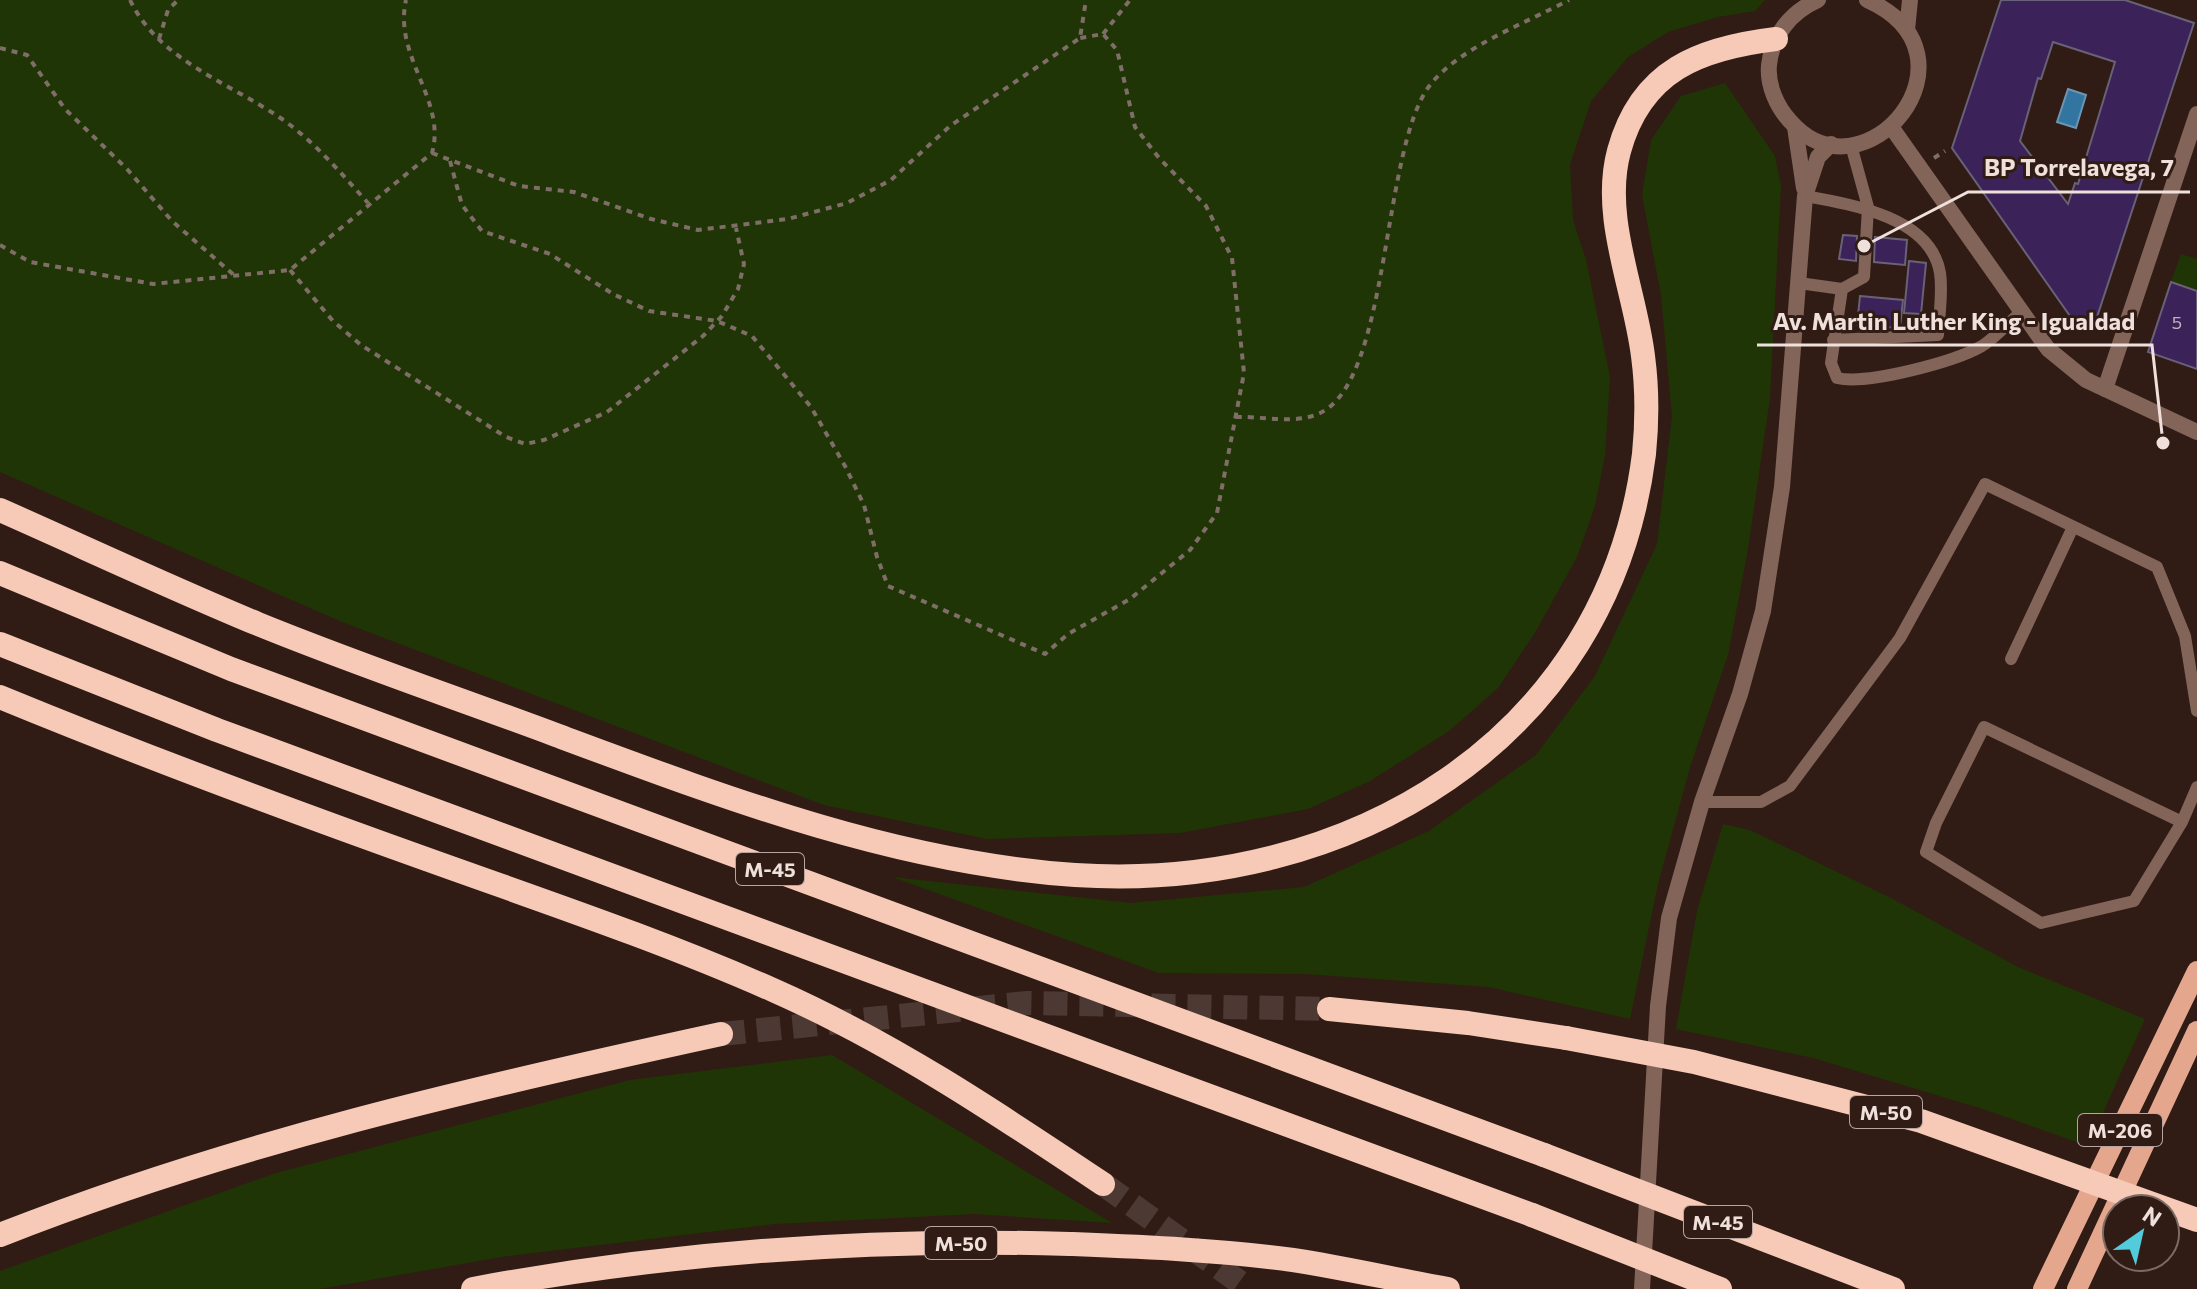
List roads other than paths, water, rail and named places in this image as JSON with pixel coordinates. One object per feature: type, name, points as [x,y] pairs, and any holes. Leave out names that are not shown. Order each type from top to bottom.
[{"type":"highway","points":[[0,510],[258,624],[660,774],[876,842],[977,865],[1080,876],[1201,874],[1294,854],[1372,825],[1423,799],[1473,762],[1506,734],[1544,691],[1582,634],[1612,573],[1644,452],[1644,359],[1614,189],[1619,152],[1633,114],[1655,83],[1690,58],[1736,44],[1776,39]]},
{"type":"highway","name":"M-45","points":[[0,573],[231,669],[1544,1155],[1893,1289]]},
{"type":"highway","points":[[0,644],[217,730],[1532,1215],[1720,1289]]},
{"type":"highway","points":[[0,697],[192,775],[662,943],[775,991],[876,1040],[982,1103],[1103,1184]]},
{"type":"highway","name":"M-50","points":[[1329,1009],[1468,1023],[1694,1062],[1921,1121],[2197,1220]]},
{"type":"highway","points":[[0,1235],[181,1172],[347,1121],[529,1076],[721,1034]]},
{"type":"highway","name":"M-50","points":[[473,1289],[708,1255],[852,1245],[999,1242],[1140,1246],[1292,1260],[1448,1289]]},
{"type":"main road","name":"M-206","points":[[2043,1289],[2197,971]]},
{"type":"main road","name":"M-206","points":[[2077,1289],[2197,1031]]},
{"type":"street","points":[[1818,0],[1802,4],[1776,39],[1769,65],[1770,83],[1782,112],[1795,127],[1831,144],[1851,145],[1878,137],[1892,128],[1910,106],[1918,82],[1917,55],[1907,30],[1886,8],[1867,0]]},
{"type":"street","points":[[1907,30],[1910,0]]},
{"type":"street","points":[[2105,389],[2197,114]]},
{"type":"street","points":[[1642,1289],[1658,1006],[1669,918],[1702,802],[1740,694],[1763,611],[1782,487],[1805,196],[1795,127]]},
{"type":"street","points":[[1892,128],[2048,349],[2086,380],[2197,432]]},
{"type":"street","points":[[1805,196],[1818,157],[1831,144]]},
{"type":"lane","points":[[1799,283],[1842,289],[1864,277],[1868,207],[1851,145]]},
{"type":"lane","points":[[1805,196],[1868,207],[1925,240],[1941,272],[1938,335],[1833,340]]},
{"type":"lane","points":[[1842,289],[1831,363],[1837,378],[1854,382],[1884,377],[1982,346],[2020,313]]},
{"type":"lane","points":[[1702,802],[1761,802],[1790,786],[1900,638],[1985,484],[2157,567],[2185,636],[2197,711]]},
{"type":"lane","points":[[2011,659],[2073,527]]},
{"type":"lane","points":[[2182,822],[1984,727],[1936,823],[1926,852],[2041,923],[2134,901],[2182,822],[2197,787]]},
{"type":"water","points":[[2068,89],[2086,95],[2076,128],[2057,122]]},
{"type":"tunnel","points":[[721,1034],[1027,1003],[1329,1009]]},
{"type":"tunnel","points":[[1103,1184],[1249,1289]]},
{"type":"place","name":"BP Torrelavega, 7","points":[[1864,246]]},
{"type":"place","name":"Av. Martin Luther King - Igualdad","points":[[2163,443]]}]
